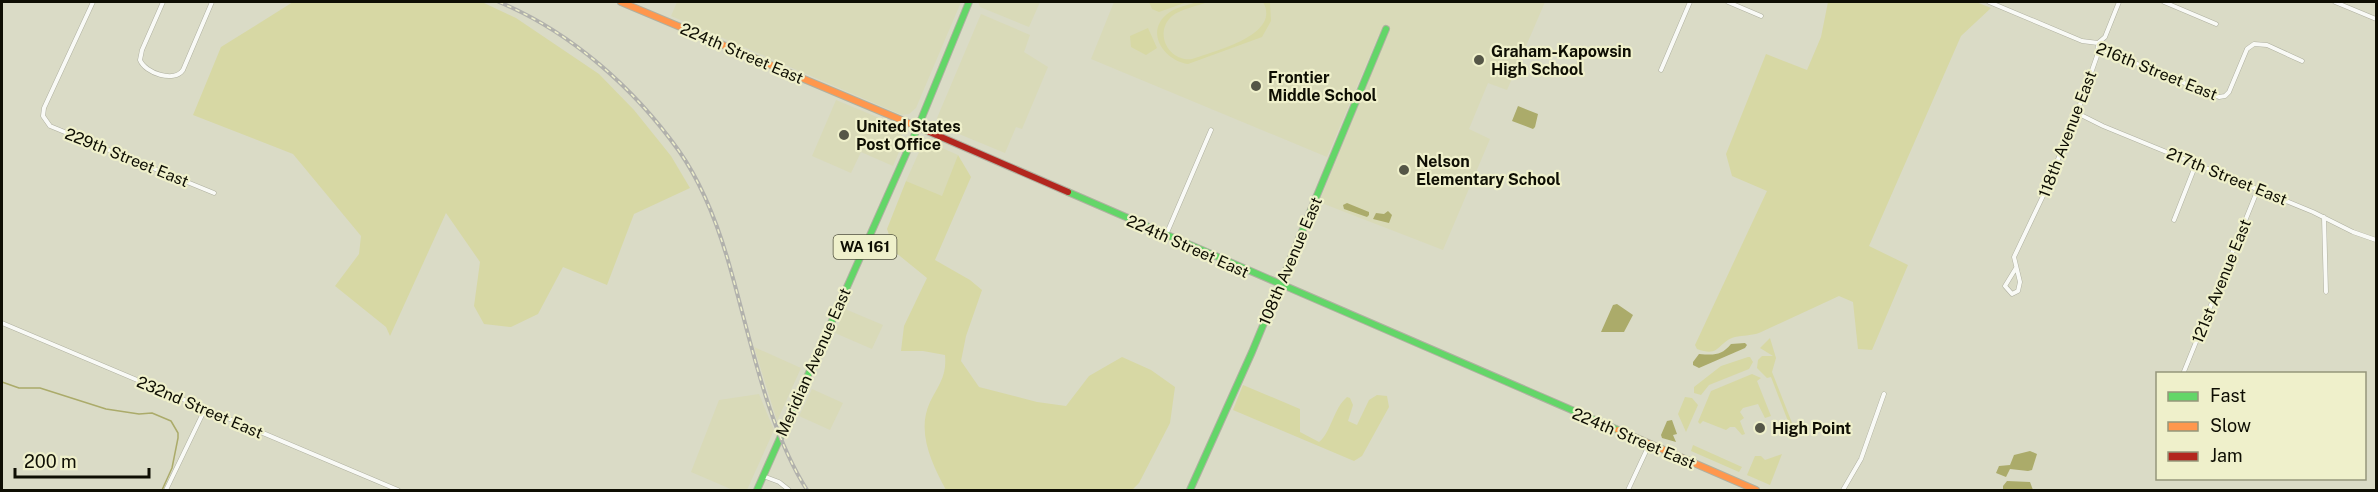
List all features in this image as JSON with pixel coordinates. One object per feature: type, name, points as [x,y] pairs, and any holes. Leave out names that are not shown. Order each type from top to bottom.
[{"type":"main road","name":"224th Street East","points":[[621,2],[918,127],[1756,490]]},
{"type":"main road","name":"Meridian Avenue East","points":[[757,490],[918,127],[969,2]]},
{"type":"main road","name":"108th Avenue East","points":[[1190,490],[1252,352],[1386,29]]},
{"type":"street","name":"229th Street East","points":[[93,2],[44,108],[44,118],[50,126],[214,193]]},
{"type":"street","points":[[163,2],[142,50],[140,61],[144,67],[165,76],[176,76],[186,64],[212,2]]},
{"type":"street","points":[[1661,70],[1690,2]]},
{"type":"street","points":[[1728,2],[1761,16]]},
{"type":"street","name":"216th Street East","points":[[1989,2],[2082,41],[2098,43],[2103,50],[2214,96],[2225,96],[2229,92],[2247,49],[2254,44],[2267,45],[2302,61]]},
{"type":"street","name":"118th Avenue East","points":[[2016,268],[2005,286],[2012,294],[2015,294],[2019,287],[2016,268],[2014,257],[2043,196],[2077,112],[2097,56],[2098,43],[2105,37],[2119,2]]},
{"type":"street","points":[[2164,2],[2216,24]]},
{"type":"street","points":[[2335,2],[2376,19]]},
{"type":"street","name":"217th Street East","points":[[2077,112],[2083,117],[2376,240]]},
{"type":"street","points":[[1166,236],[1211,130]]},
{"type":"street","points":[[2174,220],[2196,164]]},
{"type":"street","name":"121st Avenue East","points":[[2184,372],[2258,189]]},
{"type":"street","points":[[2324,217],[2326,292]]},
{"type":"street","name":"232nd Street East","points":[[2,323],[398,490]]},
{"type":"street","points":[[1843,490],[1860,459],[1884,394]]},
{"type":"street","points":[[166,490],[205,409]]},
{"type":"street","points":[[1628,490],[1649,445]]},
{"type":"street","points":[[763,476],[778,482],[789,490]]},
{"type":"shaded area","points":[[293,2],[484,3],[516,18],[599,74],[634,110],[671,156],[690,188],[634,214],[607,285],[563,267],[538,314],[511,327],[484,324],[474,306],[480,262],[446,213],[390,336],[386,327],[335,286],[359,254],[361,236],[293,154],[193,115],[221,47]]},
{"type":"shaded area","points":[[677,2],[961,2],[916,108],[909,114],[902,115],[671,16]]},
{"type":"shaded area","points":[[978,2],[1040,2],[1029,27],[980,7]]},
{"type":"shaded area","points":[[1114,2],[1545,2],[1507,90],[1488,83],[1469,129],[1490,139],[1443,250],[1319,202],[1386,38],[1379,34],[1327,157],[1091,59]]},
{"type":"shaded area","points":[[1149,2],[1187,2],[1159,12],[1152,9]]},
{"type":"shaded area","points":[[1197,2],[1208,2],[1172,16],[1164,30],[1166,45],[1176,56],[1184,59],[1192,59],[1229,46],[1255,32],[1263,24],[1266,14],[1263,2],[1270,3],[1271,21],[1262,37],[1188,64],[1171,57],[1164,51],[1157,35],[1158,27],[1162,19],[1170,12]]},
{"type":"shaded area","points":[[1828,2],[1976,2],[1991,8],[1961,36],[1869,246],[1908,265],[1872,350],[1858,349],[1853,302],[1839,296],[1759,333],[1729,339],[1711,352],[1697,349],[1695,345],[1767,191],[1732,176],[1726,154],[1766,54],[1807,70],[1821,37]]},
{"type":"shaded area","points":[[981,14],[1030,35],[1024,52],[1048,67],[1022,129],[1016,127],[1005,153],[942,127],[937,118]]},
{"type":"shaded area","points":[[1148,28],[1157,48],[1146,55],[1131,47],[1130,36]]},
{"type":"shaded area","points":[[836,100],[877,117],[900,131],[904,140],[893,166],[861,152],[851,173],[812,156]]},
{"type":"shaded area","points":[[1518,106],[1538,114],[1533,129],[1512,121]]},
{"type":"shaded area","points":[[933,144],[958,155],[942,197],[906,181],[920,150]]},
{"type":"shaded area","points":[[958,155],[971,177],[935,260],[970,280],[982,290],[966,336],[961,361],[979,387],[1037,402],[1066,406],[1089,376],[1122,357],[1151,370],[1175,387],[1170,423],[1139,483],[1132,490],[946,490],[931,459],[925,436],[926,413],[944,374],[945,355],[923,351],[901,351],[904,326],[927,278],[895,252],[887,229],[906,181],[942,196]]},
{"type":"shaded area","points":[[1347,203],[1369,212],[1369,215],[1367,217],[1344,209],[1343,205]]},
{"type":"shaded area","points":[[1388,211],[1392,215],[1389,223],[1373,219],[1376,213],[1384,214]]},
{"type":"shaded area","points":[[1617,304],[1633,315],[1624,332],[1601,332],[1613,305]]},
{"type":"shaded area","points":[[845,309],[883,325],[872,349],[835,333]]},
{"type":"shaded area","points":[[1770,338],[1776,358],[1772,372],[1794,428],[1791,429],[1771,377],[1767,378],[1757,368],[1758,360],[1762,356],[1773,356],[1760,348]]},
{"type":"shaded area","points":[[1745,343],[1747,345],[1745,348],[1699,368],[1693,365],[1699,354],[1717,354],[1731,344]]},
{"type":"shaded area","points":[[754,347],[801,368],[777,421]]},
{"type":"shaded area","points":[[1748,357],[1753,362],[1749,369],[1709,385],[1701,395],[1694,393],[1694,387],[1721,366]]},
{"type":"shaded area","points":[[1752,374],[1761,378],[1757,381],[1771,416],[1765,418],[1758,404],[1743,408],[1740,412],[1744,418],[1740,421],[1745,434],[1742,435],[1735,427],[1726,430],[1703,421],[1700,424],[1698,422],[1711,391]]},
{"type":"shaded area","points":[[1243,385],[1300,409],[1300,432],[1319,442],[1338,408],[1347,397],[1353,405],[1348,421],[1357,425],[1369,400],[1377,395],[1387,396],[1389,407],[1362,456],[1354,461],[1233,410]]},
{"type":"shaded area","points":[[812,389],[843,403],[830,430],[799,416]]},
{"type":"shaded area","points":[[759,394],[774,430],[747,490],[733,490],[691,472],[719,400]]},
{"type":"shaded area","points":[[1685,397],[1692,398],[1698,405],[1686,432],[1678,414]]},
{"type":"shaded area","points":[[1672,420],[1677,434],[1673,435],[1676,442],[1662,438],[1661,435],[1667,421]]},
{"type":"shaded area","points":[[1693,445],[1742,467],[1739,472],[1691,451]]},
{"type":"shaded area","points":[[2030,451],[2037,454],[2032,470],[2010,469],[2006,477],[1996,473],[1999,466],[2010,465],[2014,455]]},
{"type":"shaded area","points":[[1782,454],[1770,485],[1747,475],[1755,456],[1761,456],[1765,460]]},
{"type":"shaded area","points":[[2007,481],[2030,482],[2033,490],[2003,490]]},
{"type":"waterway","points":[[2,382],[19,388],[40,388],[106,409],[139,414],[152,413],[171,421],[178,433],[178,438],[172,468],[162,490]]},
{"type":"railway","points":[[499,2],[551,29],[599,64],[642,105],[688,164],[703,193],[722,240],[762,384],[781,440],[807,490]]},
{"type":"traffic: fast","points":[[757,490],[918,127],[969,2]]},
{"type":"traffic: fast","points":[[1190,490],[1252,352],[1386,29]]},
{"type":"traffic: fast","points":[[1068,192],[1618,430]]},
{"type":"traffic: slow","points":[[621,2],[918,127]]},
{"type":"traffic: slow","points":[[1618,430],[1756,490]]},
{"type":"traffic: jam","points":[[918,127],[1068,192]]},
{"type":"place","name":"Graham-Kapowsin High School","points":[[1479,60]]},
{"type":"place","name":"Frontier Middle School","points":[[1256,86]]},
{"type":"place","name":"United States Post Office","points":[[844,135]]},
{"type":"place","name":"Nelson Elementary School","points":[[1404,170]]},
{"type":"place","name":"High Point","points":[[1760,428]]}]
